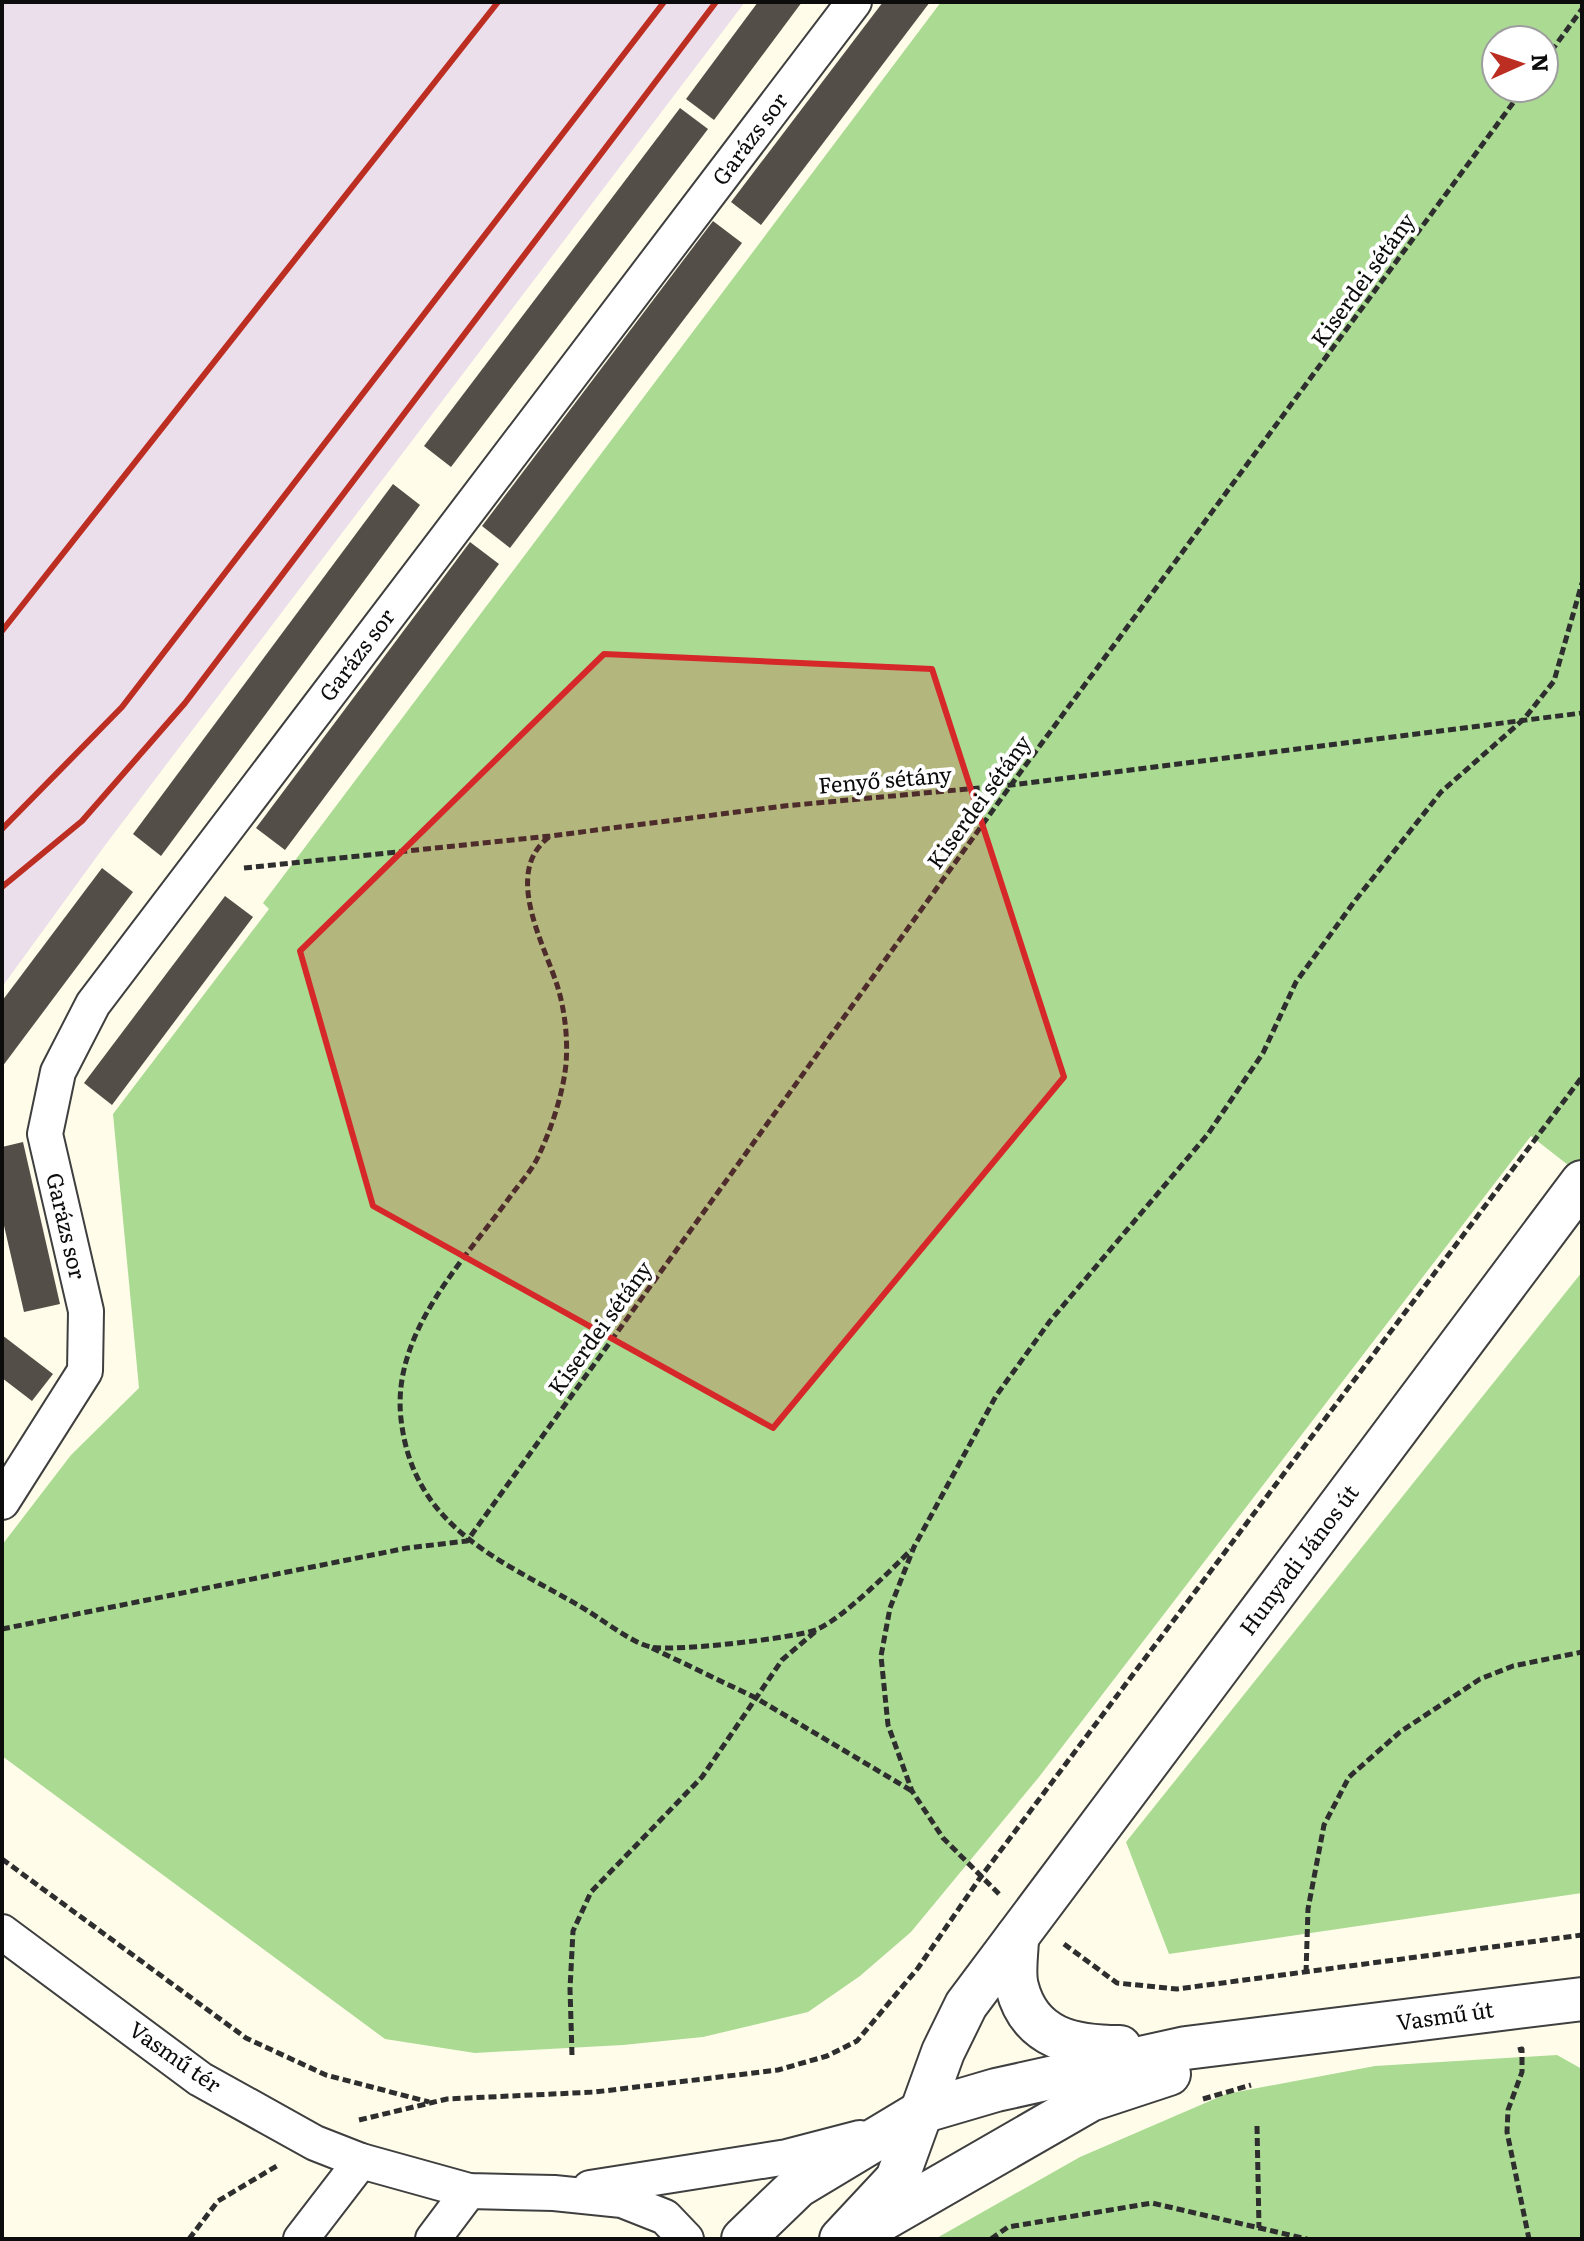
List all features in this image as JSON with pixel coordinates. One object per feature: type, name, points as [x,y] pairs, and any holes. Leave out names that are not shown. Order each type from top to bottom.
[{"type":"street","name":"Garázs sor","points":[[2,1502],[85,1371],[86,1311],[45,1134],[58,1072],[93,1004],[854,2]]},
{"type":"street","name":"Hunyadi János út","points":[[921,2112],[943,2052],[966,2005],[1582,1182]]},
{"type":"street","points":[[1023,1928],[1016,1987],[1042,2031],[1065,2043],[1095,2047],[1186,2048]]},
{"type":"street","name":"Vasmű tér","points":[[2,1932],[200,2079],[315,2143],[361,2161],[469,2191],[554,2193]]},
{"type":"street","name":"Vasmű út","points":[[1308,2035],[1582,1999]]},
{"type":"street","points":[[554,2193],[787,2157],[845,2144],[921,2112],[1072,2070],[1186,2048],[1308,2035]]},
{"type":"street","points":[[852,2239],[949,2178],[1090,2100],[1308,2035]]},
{"type":"street","points":[[743,2239],[798,2186],[921,2112]]},
{"type":"street","points":[[841,2239],[897,2179],[921,2112]]},
{"type":"street","points":[[301,2239],[361,2161]]},
{"type":"street","points":[[433,2239],[469,2191]]},
{"type":"street","points":[[554,2193],[622,2200],[665,2217],[686,2239]]},
{"type":"path","points":[[1560,39],[1582,9]]},
{"type":"path","name":"Kiserdei sétány","points":[[467,1541],[1011,785],[1512,104]]},
{"type":"path","points":[[980,1878],[943,1838],[912,1791],[888,1725],[881,1656],[890,1608],[914,1547],[996,1396],[1050,1321],[1208,1134],[1263,1053],[1296,982],[1354,902],[1441,792],[1524,719],[1554,681],[1582,583]]},
{"type":"path","name":"Fenyő sétány","points":[[191,873],[550,836],[784,806],[1011,785],[1582,713]]},
{"type":"path","points":[[550,836],[541,843],[531,867],[528,892],[566,1023],[566,1065],[556,1107],[538,1158],[451,1278],[407,1350],[399,1384],[401,1422],[411,1463],[423,1492],[467,1541],[651,1647],[756,1698],[912,1791]]},
{"type":"path","points":[[189,2239],[218,2201],[356,2121],[430,2102],[639,2087],[778,2070],[827,2056],[857,2041],[918,1968],[980,1878],[1582,1077]]},
{"type":"path","points":[[2,1629],[407,1548],[467,1541]]},
{"type":"path","points":[[572,2055],[570,1989],[573,1931],[591,1892],[702,1777],[782,1660],[880,1581],[914,1547]]},
{"type":"path","points":[[651,1647],[696,1646],[818,1630]]},
{"type":"path","points":[[1306,1973],[1308,1909],[1324,1825],[1349,1777],[1400,1732],[1480,1679],[1513,1666],[1582,1652]]},
{"type":"path","points":[[2,1859],[196,2005],[246,2038],[326,2075],[430,2102]]},
{"type":"path","points":[[1023,1928],[1117,1983],[1177,1989],[1582,1935]]},
{"type":"path","points":[[1506,2051],[1522,2049],[1522,2072],[1508,2110],[1507,2132],[1529,2239]]},
{"type":"path","points":[[1197,2102],[1224,2090],[1255,2084]]},
{"type":"path","points":[[1257,2126],[1259,2228]]},
{"type":"path","points":[[991,2239],[1008,2227],[1152,2203],[1307,2239]]},
{"type":"highlighted area","points":[[604,654],[932,669],[1064,1077],[773,1428],[373,1206],[300,951]]},
{"type":"shaded area","points":[[2,2],[745,2],[106,844],[2,987]]},
{"type":"green space","points":[[941,2],[1582,2],[1582,1176],[1531,1136],[1039,1777],[911,1932],[860,1976],[808,2012],[703,2037],[623,2045],[475,2053],[385,2039],[2,1756],[2,1545],[71,1455],[139,1388],[113,1114],[269,909],[263,903]]},
{"type":"green space","points":[[1582,1272],[1582,1893],[1169,1954],[1126,1842]]},
{"type":"green space","points":[[1557,2055],[1582,2069],[1582,2239],[935,2239],[1080,2157],[1226,2094],[1375,2066]]},
{"type":"building","points":[[758,2],[802,2],[714,120],[686,99]]},
{"type":"building","points":[[883,2],[930,2],[761,225],[731,202]]},
{"type":"building","points":[[680,108],[708,129],[451,467],[424,446]]},
{"type":"building","points":[[713,221],[742,243],[510,548],[482,526]]},
{"type":"building","points":[[393,484],[420,505],[161,856],[133,834]]},
{"type":"building","points":[[470,542],[499,564],[285,850],[256,828]]},
{"type":"building","points":[[102,868],[133,892],[2,1067],[2,1001]]},
{"type":"building","points":[[225,896],[253,917],[112,1105],[84,1083]]},
{"type":"building","points":[[23,1142],[60,1304],[24,1312],[2,1217],[2,1147]]},
{"type":"building","points":[[2,1335],[53,1374],[32,1401],[2,1378]]},
{"type":"railway","points":[[2,631],[498,2]]},
{"type":"railway","points":[[2,829],[122,707],[664,2]]},
{"type":"railway","points":[[2,887],[82,821],[185,703],[716,2]]}]
